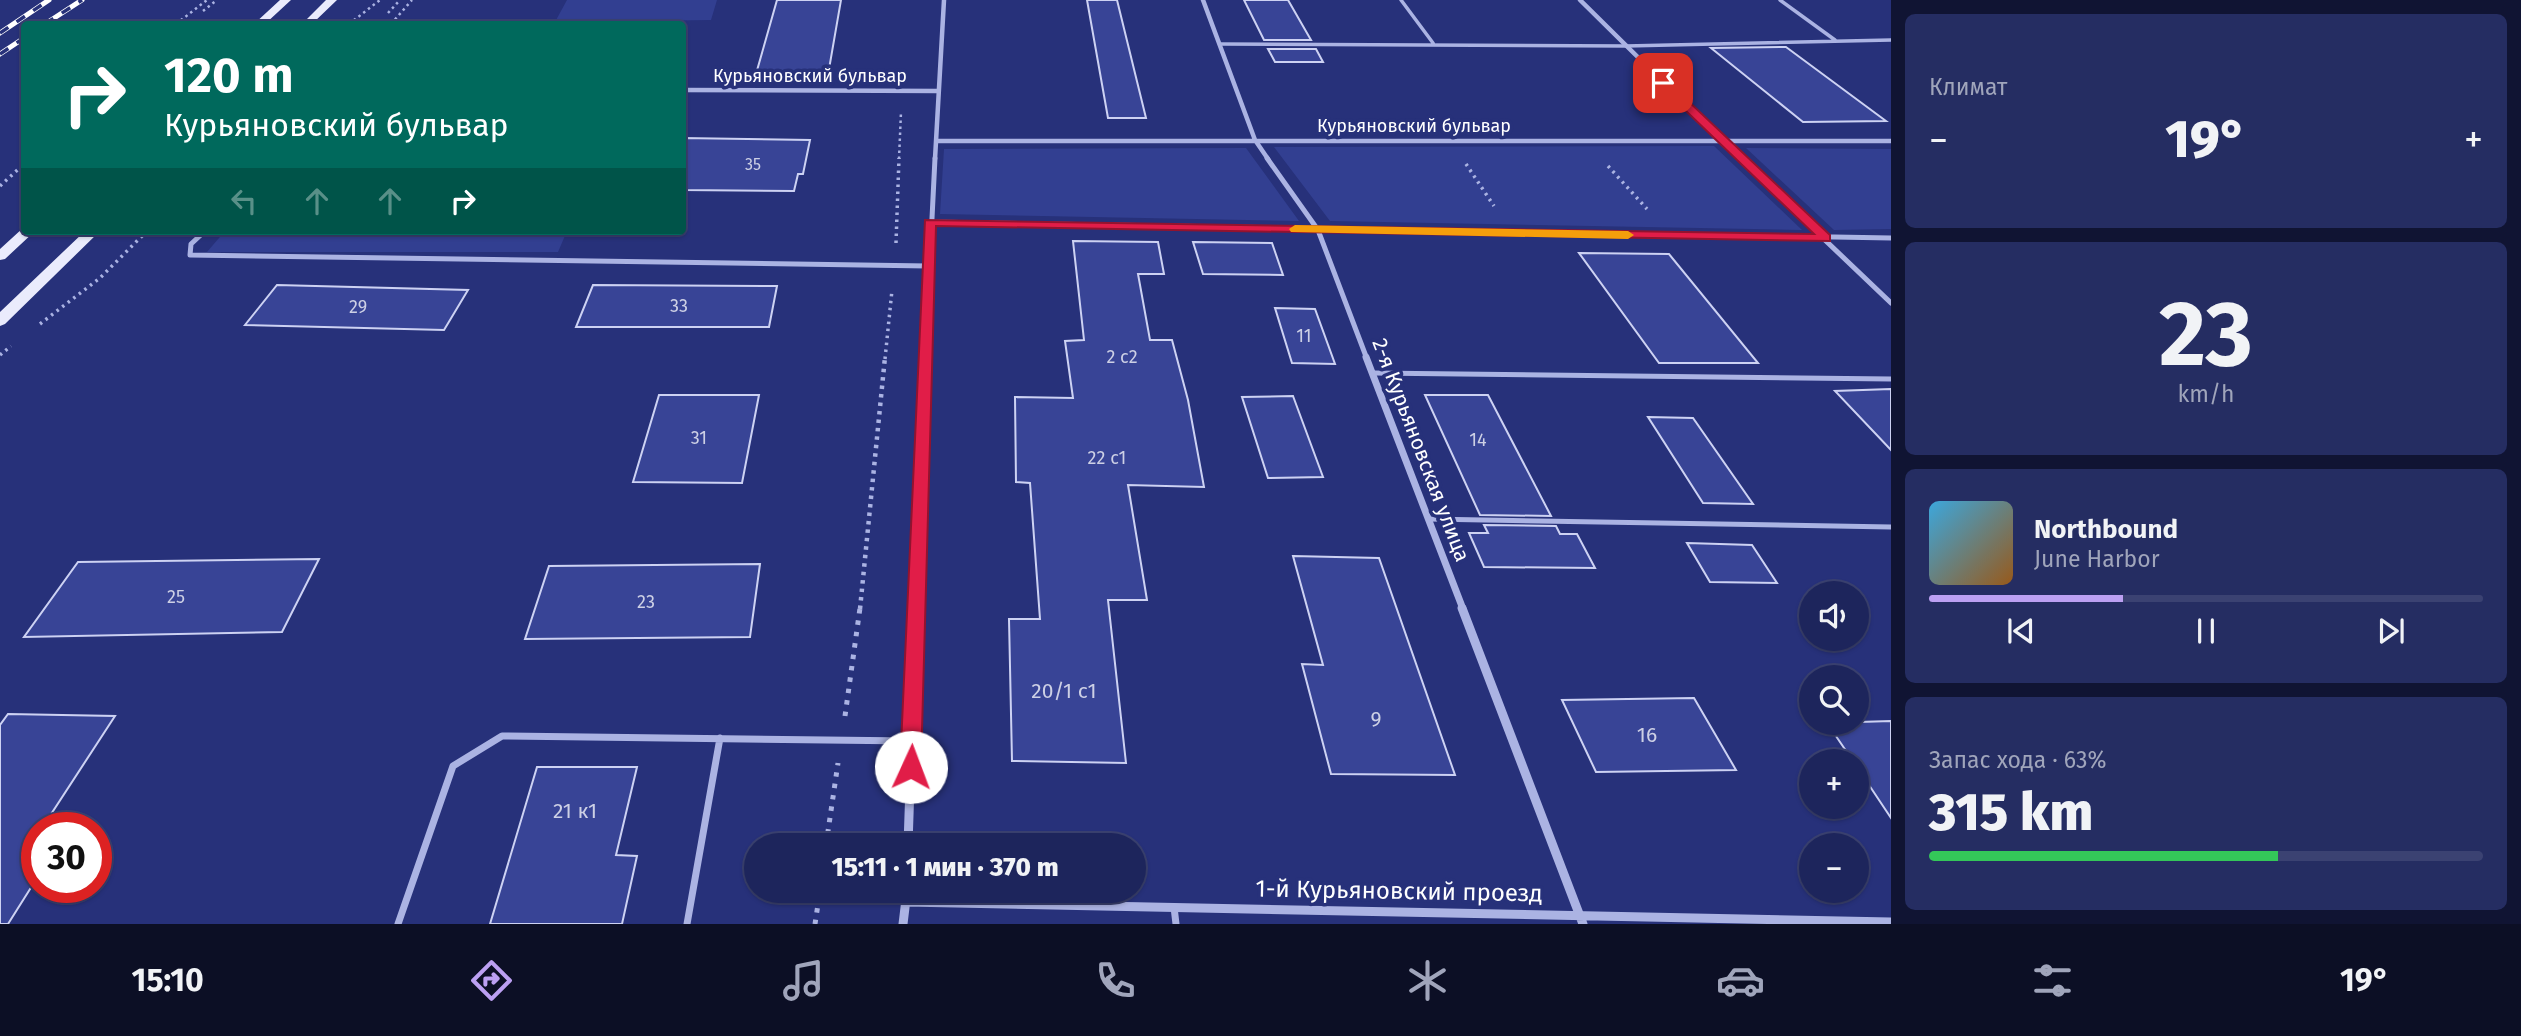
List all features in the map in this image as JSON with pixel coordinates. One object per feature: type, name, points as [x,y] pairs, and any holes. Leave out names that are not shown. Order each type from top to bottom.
[{"type":"main road","points":[[262,21],[286,0]]},
{"type":"main road","points":[[310,21],[332,0]]},
{"type":"main road","points":[[0,256],[24,235]]},
{"type":"main road","points":[[0,321],[89,235]]},
{"type":"street","points":[[908,833],[928,266],[944,0]]},
{"type":"street","name":"2-я Курьяновская улица","points":[[1203,0],[1255,140],[1318,230],[1582,920]]},
{"type":"street","points":[[1580,0],[1891,303]]},
{"type":"street","name":"Курьяновский бульвар","points":[[686,90],[938,91]]},
{"type":"street","name":"Курьяновский бульвар","points":[[937,141],[1891,141]]},
{"type":"street","points":[[930,222],[1891,238]]},
{"type":"street","points":[[201,235],[191,244],[190,255],[928,266]]},
{"type":"street","points":[[904,924],[906,903]]},
{"type":"street","name":"1-й Курьяновский проезд","points":[[1077,903],[1582,920],[1891,922]]},
{"type":"lane","points":[[1401,0],[1433,43]]},
{"type":"lane","points":[[1780,0],[1835,40]]},
{"type":"lane","points":[[1220,44],[1626,46],[1891,40]]},
{"type":"lane","points":[[1373,373],[1891,379]]},
{"type":"lane","points":[[1428,519],[1891,527]]},
{"type":"lane","points":[[398,924],[453,766],[502,736],[911,741]]},
{"type":"lane","points":[[687,924],[720,738]]},
{"type":"lane","points":[[1174,907],[1176,924]]},
{"type":"path","points":[[180,21],[207,0]]},
{"type":"path","points":[[203,11],[217,0]]},
{"type":"path","points":[[353,21],[380,0]]},
{"type":"path","points":[[388,13],[400,0]]},
{"type":"path","points":[[394,21],[412,0]]},
{"type":"path","points":[[828,833],[857,638],[895,265],[902,91]]},
{"type":"path","points":[[1450,140],[1513,233]]},
{"type":"path","points":[[1584,140],[1671,235]]},
{"type":"path","points":[[0,186],[21,167]]},
{"type":"path","points":[[34,329],[100,278],[143,235]]},
{"type":"path","points":[[0,355],[12,346]]},
{"type":"path","points":[[815,924],[818,903]]},
{"type":"shaded area","points":[[567,0],[717,0],[711,20],[556,21]]},
{"type":"shaded area","points":[[1714,146],[1802,230],[1330,221],[1274,147]]},
{"type":"shaded area","points":[[1246,148],[1299,221],[940,214],[944,149]]},
{"type":"shaded area","points":[[1746,148],[1891,149],[1891,229],[1834,230]]},
{"type":"shaded area","points":[[222,235],[565,235],[558,252],[207,252]]},
{"type":"building","points":[[777,0],[841,0],[828,75],[756,74]]},
{"type":"building","points":[[1087,0],[1117,0],[1146,118],[1108,118]]},
{"type":"building","points":[[1244,0],[1288,0],[1311,40],[1264,40]]},
{"type":"building","points":[[1786,47],[1886,121],[1803,122],[1711,48]]},
{"type":"building","points":[[1268,49],[1316,49],[1323,62],[1275,62]]},
{"type":"building","points":[[686,138],[810,140],[803,174],[798,174],[794,191],[686,190]]},
{"type":"building","points":[[1073,241],[1158,242],[1164,274],[1138,274],[1150,340],[1172,340],[1188,400],[1204,487],[1128,485],[1147,600],[1108,600],[1126,763],[1012,761],[1009,619],[1040,619],[1030,483],[1016,482],[1015,397],[1073,398],[1065,341],[1084,340]]},
{"type":"building","points":[[1193,242],[1272,243],[1283,275],[1203,274]]},
{"type":"building","points":[[1579,253],[1669,254],[1758,363],[1659,363]]},
{"type":"building","points":[[277,285],[468,290],[444,330],[245,325]]},
{"type":"building","points":[[593,285],[777,286],[769,327],[576,327]]},
{"type":"building","points":[[1275,308],[1315,309],[1335,364],[1292,363]]},
{"type":"building","points":[[1891,389],[1891,450],[1835,391]]},
{"type":"building","points":[[659,395],[759,395],[742,483],[633,482]]},
{"type":"building","points":[[1425,395],[1488,395],[1551,516],[1480,515]]},
{"type":"building","points":[[1293,396],[1323,477],[1268,478],[1242,397]]},
{"type":"building","points":[[1648,417],[1693,418],[1753,504],[1703,503]]},
{"type":"building","points":[[1484,525],[1556,526],[1560,534],[1577,534],[1595,568],[1484,567],[1469,533],[1488,533]]},
{"type":"building","points":[[1687,543],[1752,545],[1777,583],[1710,582]]},
{"type":"building","points":[[1293,556],[1379,558],[1455,775],[1331,774],[1302,664],[1323,665]]},
{"type":"building","points":[[319,559],[282,632],[24,637],[78,562]]},
{"type":"building","points":[[760,564],[750,637],[525,639],[549,566]]},
{"type":"building","points":[[1694,698],[1736,770],[1596,772],[1562,700]]},
{"type":"building","points":[[8,714],[115,716],[52,812],[21,812],[21,903],[8,924],[0,924],[0,725]]},
{"type":"building","points":[[1891,721],[1891,818],[1869,785],[1869,749],[1845,749],[1835,735],[1869,735],[1869,722]]},
{"type":"building","points":[[537,767],[637,767],[616,855],[637,856],[622,924],[490,924]]},
{"type":"railway","points":[[0,33],[49,0]]},
{"type":"railway","points":[[50,21],[82,0]]},
{"type":"railway","points":[[0,54],[21,40]]},
{"type":"slow traffic","points":[[1295,229],[1628,235]]},
{"type":"route","points":[[911,767],[930,222],[1825,238],[1663,83]]}]
